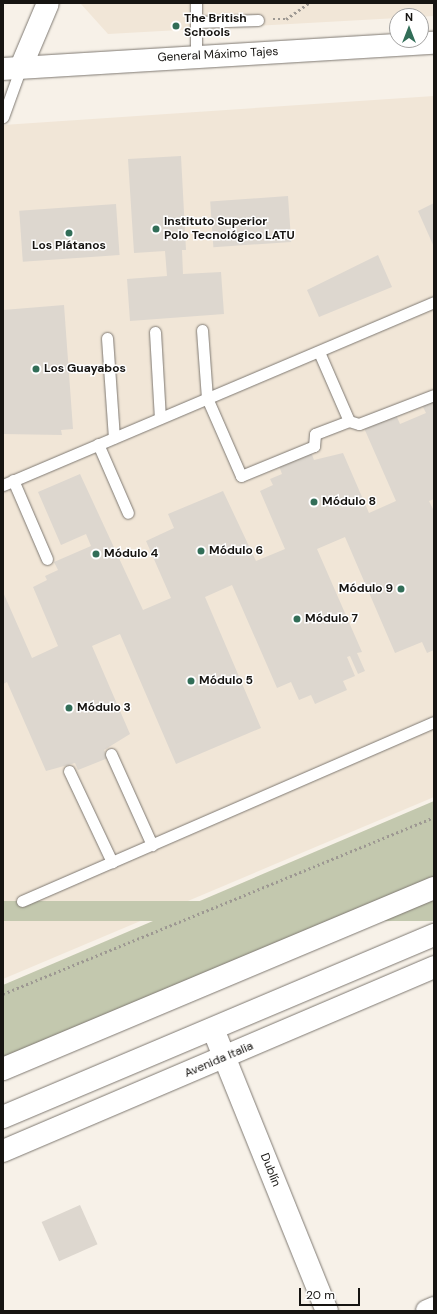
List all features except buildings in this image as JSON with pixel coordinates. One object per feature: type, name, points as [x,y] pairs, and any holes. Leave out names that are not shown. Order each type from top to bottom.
[{"type":"street","points":[[12,68],[48,3]]},
{"type":"street","name":"General Máximo Tajes","points":[[12,68],[434,43]]},
{"type":"street","points":[[3,1069],[434,888]]},
{"type":"street","points":[[3,1117],[434,936]]},
{"type":"street","name":"Avenida Italia","points":[[3,1150],[224,1058],[434,967]]},
{"type":"street","name":"Dublín","points":[[213,1029],[327,1311]]},
{"type":"street","points":[[427,1311],[434,1308]]},
{"type":"lane","points":[[196,3],[196,56]]},
{"type":"lane","points":[[196,22],[258,20]]},
{"type":"lane","points":[[3,117],[12,68]]},
{"type":"lane","points":[[48,559],[8,482],[319,352],[434,302]]},
{"type":"lane","points":[[202,330],[207,398],[241,476],[314,446],[315,434],[349,421],[359,424],[434,395]]},
{"type":"lane","points":[[155,332],[160,418]]},
{"type":"lane","points":[[107,338],[114,438]]},
{"type":"lane","points":[[319,352],[349,421]]},
{"type":"lane","points":[[98,444],[128,513]]},
{"type":"lane","points":[[22,901],[434,722]]},
{"type":"lane","points":[[111,754],[152,845]]},
{"type":"lane","points":[[69,771],[112,862]]},
{"type":"path","points":[[258,20],[286,19],[309,3]]},
{"type":"path","points":[[3,994],[434,817]]},
{"type":"shaded area","name":"The British Schools","points":[[434,3],[434,16],[429,16],[429,8],[389,8],[389,18],[108,34],[81,4]]},
{"type":"shaded area","points":[[434,96],[434,797],[3,979],[3,125]]},
{"type":"green space","points":[[434,801],[434,883],[3,1065],[3,985]]},
{"type":"green space","points":[[3,901],[434,901],[434,921],[3,921]]},
{"type":"place","name":"The British Schools","points":[[176,26]]},
{"type":"place","name":"Instituto Superior Polo Tecnológico LATU","points":[[156,229]]},
{"type":"place","name":"Los Plátanos","points":[[69,233]]},
{"type":"place","name":"Los Guayabos","points":[[36,369]]},
{"type":"place","name":"Módulo 8","points":[[314,502]]},
{"type":"place","name":"Módulo 6","points":[[201,551]]},
{"type":"place","name":"Módulo 4","points":[[96,554]]},
{"type":"place","name":"Módulo 9","points":[[401,589]]},
{"type":"place","name":"Módulo 7","points":[[297,619]]},
{"type":"place","name":"Módulo 5","points":[[191,681]]},
{"type":"place","name":"Módulo 3","points":[[69,708]]}]
